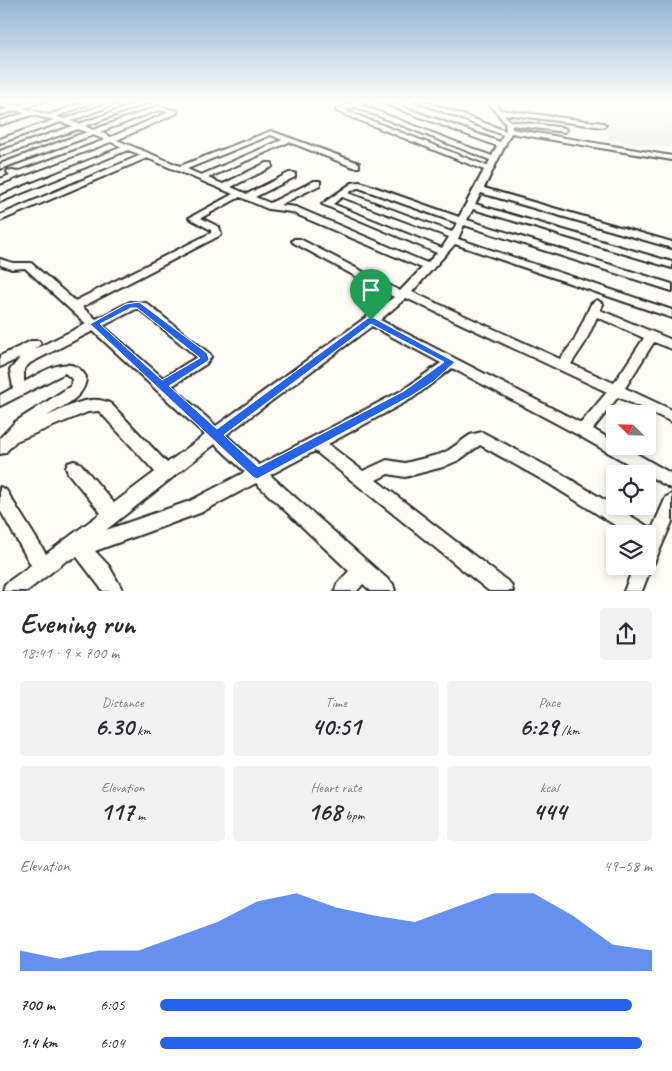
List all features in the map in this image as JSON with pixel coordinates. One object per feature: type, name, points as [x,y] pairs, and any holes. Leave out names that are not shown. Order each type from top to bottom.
[{"type":"street","points":[[0,141],[40,129]]},
{"type":"street","points":[[0,154],[73,129]]},
{"type":"street","points":[[85,129],[271,207],[293,209],[429,267]]},
{"type":"street","points":[[0,167],[105,129]]},
{"type":"street","points":[[0,182],[137,129]]},
{"type":"street","points":[[386,129],[488,169]]},
{"type":"street","points":[[414,129],[494,159]]},
{"type":"street","points":[[456,129],[501,145]]},
{"type":"street","points":[[12,591],[403,294],[443,252],[453,238],[508,129]]},
{"type":"street","points":[[508,129],[564,130]]},
{"type":"street","points":[[508,129],[672,158]]},
{"type":"street","points":[[405,136],[418,130]]},
{"type":"street","points":[[180,169],[268,133],[290,139],[356,164],[345,170]]},
{"type":"street","points":[[201,178],[290,139]]},
{"type":"street","points":[[438,149],[451,143]]},
{"type":"street","points":[[0,199],[128,147]]},
{"type":"street","points":[[0,218],[147,155]]},
{"type":"street","points":[[224,187],[269,165]]},
{"type":"street","points":[[0,167],[17,175]]},
{"type":"street","points":[[75,306],[216,234],[216,230],[194,218],[292,175]]},
{"type":"street","points":[[271,207],[317,183]]},
{"type":"street","points":[[443,252],[326,204],[355,185],[360,185],[462,221],[672,288]]},
{"type":"street","points":[[478,189],[672,245]]},
{"type":"street","points":[[342,194],[453,238],[672,314]]},
{"type":"street","points":[[470,205],[672,265]]},
{"type":"street","points":[[297,242],[403,294],[672,416]]},
{"type":"street","points":[[0,262],[12,266],[27,265],[162,385],[362,571],[386,591]]},
{"type":"street","points":[[20,390],[15,375],[21,363],[129,306],[139,305],[204,356],[204,359],[162,385]]},
{"type":"street","points":[[562,365],[599,309],[672,345]]},
{"type":"street","points":[[371,320],[583,431],[672,482]]},
{"type":"street","points":[[583,431],[617,390],[651,336]]},
{"type":"street","points":[[0,362],[35,344]]},
{"type":"street","points":[[50,562],[80,547],[194,507],[408,394],[450,362]]},
{"type":"street","points":[[0,401],[64,368],[72,370],[80,382],[70,396],[31,418],[3,443]]},
{"type":"street","points":[[3,443],[87,406],[100,405],[106,408],[166,473]]},
{"type":"street","points":[[364,479],[387,468],[404,470],[442,460],[454,455],[475,439],[482,438],[554,478],[631,525]]},
{"type":"street","points":[[316,443],[504,591]]},
{"type":"street","points":[[74,468],[112,514]]},
{"type":"street","points":[[0,495],[50,562]]},
{"type":"street","points":[[656,526],[672,502]]},
{"type":"street","points":[[80,547],[102,573],[114,591]]},
{"type":"street","points":[[344,591],[362,571]]},
{"type":"street","points":[[632,591],[639,575]]},
{"type":"shaded area","points":[[605,129],[672,129],[672,149],[609,140]]},
{"type":"route","points":[[371,320],[216,435],[94,324],[129,306],[139,305],[204,356],[204,359],[162,385],[216,435],[257,474],[408,394],[450,362],[429,349],[371,320]]}]
